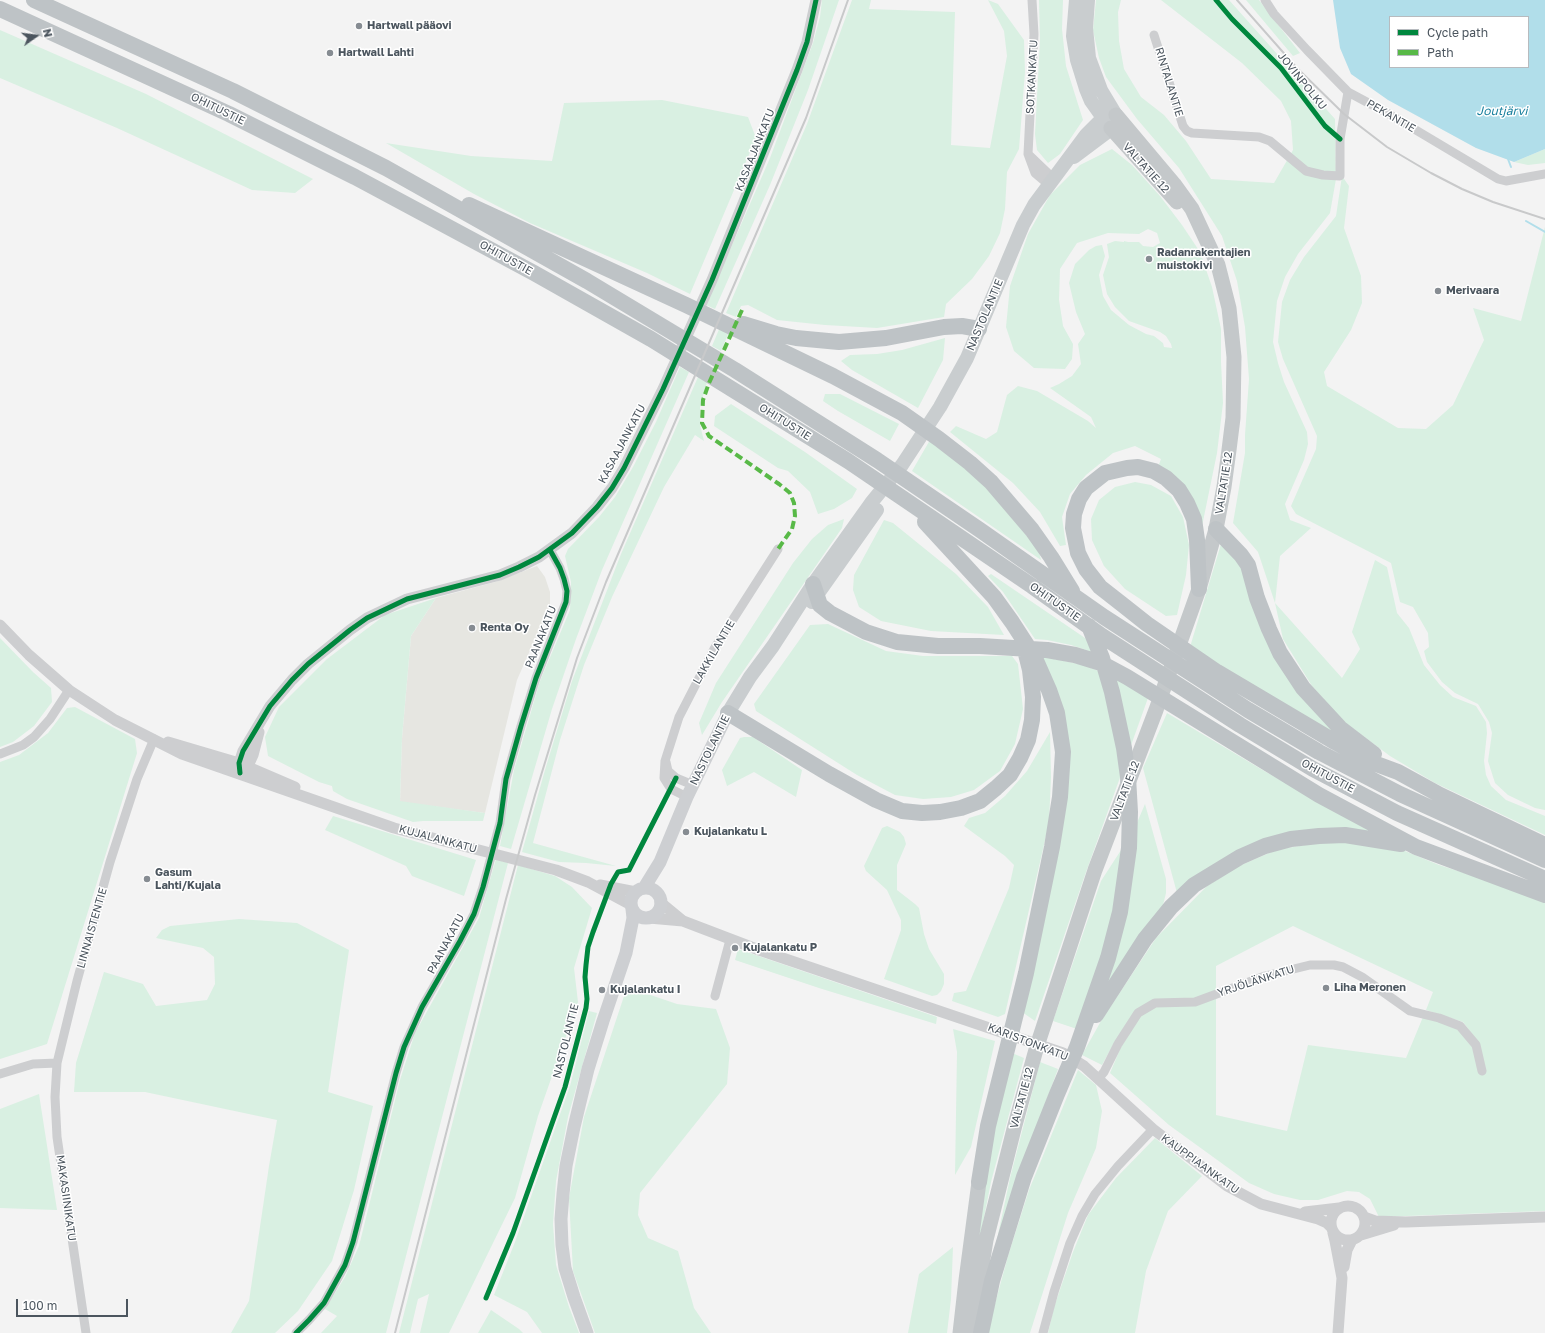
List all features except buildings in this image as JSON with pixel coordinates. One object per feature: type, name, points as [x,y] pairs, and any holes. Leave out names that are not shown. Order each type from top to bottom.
[{"type":"highway","name":"OHITUSTIE","points":[[34,0],[233,91],[386,168],[586,281],[659,323],[877,460],[1104,616],[1248,710],[1319,752],[1400,794],[1545,860]]},
{"type":"highway","name":"OHITUSTIE","points":[[0,9],[229,114],[355,177],[534,273],[651,339],[868,475],[1032,586],[1102,636],[1313,770],[1397,812],[1545,879]]},
{"type":"highway","name":"VALTATIE 12","points":[[971,1333],[986,1240],[1030,1069],[1045,1018],[1095,870],[1156,710],[1199,589],[1216,529],[1224,487],[1233,418],[1234,357],[1229,308],[1220,272],[1210,246],[1192,209],[1174,184],[1134,136],[1110,120]]},
{"type":"highway","name":"VALTATIE 12","points":[[1110,120],[1210,246]]},
{"type":"highway","points":[[386,168],[499,218],[670,298],[750,332],[902,413],[970,463],[991,482],[1032,530],[1051,557],[1073,594],[1102,658],[1112,692],[1124,748],[1130,812],[1129,848],[1120,912],[1108,958],[1077,1048],[1024,1177],[992,1281],[981,1333]]},
{"type":"highway","points":[[750,332],[839,342],[886,338],[944,327],[962,326],[979,329]]},
{"type":"highway","points":[[1199,589],[1197,540],[1194,520],[1187,503],[1179,490],[1166,478],[1154,471],[1138,468],[1127,468],[1105,473],[1086,488],[1079,499],[1074,514],[1073,528],[1078,554],[1086,569],[1100,587],[1147,624],[1217,672],[1371,762],[1398,772],[1440,795],[1545,845]]},
{"type":"highway","points":[[906,501],[970,569],[994,597],[1012,622],[1027,657],[1057,713],[1063,752],[1060,797],[1035,936],[988,1126],[979,1182],[960,1333]]},
{"type":"highway","points":[[1216,529],[1241,555],[1248,565],[1257,598],[1280,653],[1303,688],[1340,728],[1398,772]]},
{"type":"highway","points":[[815,590],[820,605],[830,613],[866,632],[897,642],[938,646],[980,646],[1047,650],[1075,655],[1101,663],[1127,677],[1319,795],[1416,846],[1545,895]]},
{"type":"highway","points":[[728,713],[853,788],[876,800],[902,811],[922,813],[940,812],[961,808],[980,800],[1010,775],[1028,740],[1032,720],[1035,670]]},
{"type":"highway","points":[[1077,1048],[1108,994],[1149,934],[1171,906],[1194,885],[1217,870],[1240,857],[1265,846],[1291,839],[1344,835],[1416,846]]},
{"type":"main road","points":[[1076,0],[1073,36],[1077,60],[1091,101],[1110,120]]},
{"type":"main road","points":[[1088,0],[1086,28],[1089,58],[1110,120]]},
{"type":"main road","name":"NASTOLANTIE","points":[[649,894],[660,862],[687,797],[728,713],[750,677],[815,590],[871,503],[902,465],[940,407],[966,358],[1023,225],[1051,181],[1064,164],[1098,140],[1110,120]]},
{"type":"main road","points":[[586,1333],[566,1268],[562,1245],[562,1219],[566,1166],[588,1070],[626,953],[632,928],[632,907],[632,898],[649,894],[659,910],[653,916],[648,918],[640,917],[632,907]]},
{"type":"main road","points":[[626,953],[648,918]]},
{"type":"street","name":"KASAAJANKATU","points":[[242,767],[253,755],[261,726],[272,703],[308,664],[339,639],[368,618],[407,599],[500,575],[519,567],[550,550],[585,521],[612,488],[624,468],[660,394],[712,280],[781,111],[807,42],[816,0]]},
{"type":"street","name":"SOTKANKATU","points":[[1032,0],[1034,34],[1028,154],[1051,181]]},
{"type":"street","name":"PEKANTIE","points":[[1266,0],[1274,14],[1348,92],[1389,114],[1498,179],[1506,181],[1545,174]]},
{"type":"street","name":"RINTALANTIE","points":[[1154,35],[1183,126],[1187,131],[1192,133],[1259,138],[1270,141],[1306,171],[1323,175],[1340,176],[1340,139],[1348,92]]},
{"type":"street","name":"LAKKILANTIE","points":[[687,797],[668,785],[664,778],[665,761],[678,717],[714,649],[778,549]]},
{"type":"street","name":"PAANAKATU","points":[[296,1333],[310,1320],[324,1303],[345,1264],[354,1242],[396,1073],[404,1047],[422,1007],[474,914],[483,887],[496,838],[504,789],[522,726],[536,678],[566,602],[567,591],[564,579],[550,550]]},
{"type":"street","name":"KUJALANKATU","points":[[0,625],[40,666],[69,690],[115,720],[182,754],[242,767],[358,815],[394,828],[556,870],[588,882],[632,907]]},
{"type":"street","points":[[0,754],[22,745],[34,737],[50,719],[69,690]]},
{"type":"street","name":"LINNAISTENTIE","points":[[57,1063],[77,981],[110,862],[137,780],[154,739]]},
{"type":"street","points":[[665,761],[668,772],[676,778],[693,785]]},
{"type":"street","name":"KUJALANKATU","points":[[588,882],[649,894]]},
{"type":"street","name":"KARISTONKATU","points":[[649,894],[683,921],[730,940],[1063,1053],[1084,1066],[1152,1129]]},
{"type":"street","name":"KARISTONKATU","points":[[648,918],[683,921]]},
{"type":"street","points":[[715,996],[730,940]]},
{"type":"street","name":"YRJÖLÄNKATU","points":[[1098,1079],[1104,1072],[1118,1044],[1138,1013],[1155,1002],[1195,1002],[1265,976],[1310,965],[1334,965],[1343,967],[1362,977],[1410,1011],[1439,1018],[1460,1026],[1476,1045],[1482,1071]]},
{"type":"street","points":[[0,1074],[33,1064],[57,1063]]},
{"type":"street","name":"MAKASIINIKATU","points":[[57,1063],[55,1097],[57,1137],[86,1333]]},
{"type":"street","points":[[1043,1333],[1054,1292],[1068,1250],[1082,1216],[1095,1194],[1152,1129]]},
{"type":"street","name":"KAUPPIAANKATU","points":[[1152,1129],[1227,1186],[1261,1204],[1322,1220],[1332,1230]]},
{"type":"street","points":[[1295,1213],[1351,1206],[1361,1212],[1364,1217],[1365,1227],[1347,1250],[1342,1278],[1338,1333]]},
{"type":"street","points":[[1339,1208],[1332,1216],[1332,1230],[1336,1241],[1342,1278]]},
{"type":"street","points":[[1364,1217],[1375,1221],[1406,1222],[1545,1217]]},
{"type":"street","points":[[1332,1230],[1341,1240],[1356,1238],[1406,1222]]},
{"type":"shaded area","points":[[537,566],[545,577],[550,592],[550,605],[517,680],[485,813],[400,802],[402,738],[411,636],[436,598],[495,582]]},
{"type":"green space","points":[[822,0],[839,0],[808,90],[770,185],[715,309],[706,305],[770,158],[813,43],[820,17]]},
{"type":"green space","points":[[852,0],[871,0],[869,9],[955,12],[951,145],[990,148],[1007,56],[1004,31],[988,0],[998,4],[1024,40],[1025,72],[1019,149],[1007,172],[1005,209],[1000,233],[989,256],[972,279],[946,304],[944,317],[877,328],[825,325],[777,320],[748,305],[741,306],[736,317],[726,313],[807,124]]},
{"type":"green space","points":[[1039,0],[1063,0],[1062,29],[1066,66],[1083,120],[1060,154],[1048,163],[1037,150],[1035,134],[1040,41]]},
{"type":"green space","points":[[1096,0],[1121,0],[1118,12],[1119,41],[1124,69],[1141,97],[1164,115],[1186,141],[1211,179],[1274,183],[1293,150],[1291,121],[1281,101],[1242,63],[1161,0],[1229,0],[1335,119],[1336,179],[1330,213],[1298,254],[1285,277],[1277,301],[1273,342],[1284,382],[1307,432],[1308,444],[1304,460],[1285,504],[1290,520],[1311,528],[1280,556],[1275,603],[1258,552],[1233,523],[1245,453],[1249,379],[1245,327],[1237,281],[1222,236],[1179,168],[1137,119],[1106,77],[1099,58],[1093,30]]},
{"type":"green space","points":[[1246,0],[1259,0],[1300,53],[1293,56]]},
{"type":"green space","points":[[0,30],[146,94],[313,179],[295,193],[252,190],[117,128],[0,78]]},
{"type":"green space","points":[[662,100],[748,117],[756,138],[690,294],[647,273],[530,223],[474,194],[386,143],[471,156],[552,161],[564,103]]},
{"type":"green space","points":[[1112,149],[1132,165],[1160,196],[1200,252],[1212,287],[1221,329],[1223,403],[1217,453],[1201,531],[1158,467],[1161,459],[1135,446],[1113,453],[1086,475],[1070,494],[1062,517],[1066,545],[1060,546],[1040,512],[1013,483],[950,432],[956,426],[986,439],[997,432],[1007,395],[1018,386],[1037,391],[1088,421],[1096,428],[1091,417],[1050,388],[1072,376],[1081,364],[1078,344],[1085,334],[1076,312],[1069,283],[1075,264],[1089,250],[1096,246],[1102,245],[1105,256],[1099,275],[1103,296],[1111,310],[1129,325],[1146,334],[1154,336],[1163,343],[1164,347],[1172,348],[1166,336],[1160,332],[1129,321],[1115,307],[1107,294],[1103,275],[1109,257],[1107,244],[1115,241],[1124,241],[1139,242],[1143,246],[1153,247],[1160,243],[1157,233],[1148,229],[1139,234],[1108,233],[1077,243],[1060,269],[1059,300],[1063,326],[1073,344],[1072,359],[1065,369],[1034,368],[1014,351],[1006,327],[1010,286],[1028,234],[1050,195],[1080,165]]},
{"type":"green space","points":[[1545,149],[1545,163],[1528,165],[1514,162]]},
{"type":"green space","points":[[1342,176],[1349,186],[1344,228],[1361,276],[1362,303],[1351,330],[1324,372],[1327,386],[1398,428],[1426,429],[1453,405],[1484,340],[1473,308],[1521,321],[1545,227],[1545,810],[1535,808],[1508,795],[1495,783],[1488,761],[1492,733],[1489,722],[1478,704],[1455,693],[1442,682],[1427,662],[1424,651],[1429,647],[1428,633],[1413,607],[1400,602],[1391,563],[1296,514],[1291,506],[1316,449],[1317,436],[1283,359],[1278,342],[1282,302],[1290,280],[1304,257],[1336,216]]},
{"type":"green space","points":[[720,327],[729,332],[721,351],[712,346]]},
{"type":"green space","points":[[945,338],[943,360],[918,408],[852,370],[841,361],[850,355],[877,354],[902,350]]},
{"type":"green space","points":[[680,367],[689,372],[602,570],[576,639],[552,709],[511,849],[500,846],[514,770],[540,681],[570,610],[571,582],[565,556],[568,549],[599,517],[615,497],[633,467],[656,422]]},
{"type":"green space","points":[[698,377],[707,382],[700,407],[700,425],[704,441],[695,435],[664,487],[612,597],[584,665],[560,740],[533,843],[616,866],[559,862],[522,852],[572,681],[621,554]]},
{"type":"green space","points":[[825,394],[840,394],[899,424],[890,441],[823,401]]},
{"type":"green space","points":[[731,404],[805,452],[857,489],[852,498],[834,509],[818,514],[810,492],[788,471],[778,468],[714,426],[715,416]]},
{"type":"green space","points":[[930,440],[953,457],[988,488],[1039,551],[1041,560],[912,471]]},
{"type":"green space","points":[[1135,482],[1151,485],[1171,496],[1183,517],[1189,545],[1186,575],[1177,615],[1166,616],[1125,589],[1104,566],[1092,540],[1091,519],[1099,500],[1115,487]]},
{"type":"green space","points":[[844,519],[842,528],[722,702],[702,735],[699,723],[716,683],[793,563],[812,539],[828,525]]},
{"type":"green space","points":[[884,520],[893,523],[956,574],[988,607],[1004,635],[931,631],[881,621],[859,607],[853,590],[854,575]]},
{"type":"green space","points":[[1221,544],[1244,566],[1270,641],[1363,751],[1190,647]]},
{"type":"green space","points":[[1375,560],[1387,567],[1397,613],[1409,628],[1424,665],[1440,685],[1453,697],[1476,706],[1486,722],[1487,733],[1484,761],[1486,775],[1491,786],[1506,800],[1545,816],[1545,835],[1435,783],[1390,756],[1343,721],[1312,686],[1283,639],[1275,603],[1342,678],[1360,649],[1352,632]]},
{"type":"green space","points":[[991,574],[1088,640],[1092,652],[1071,645],[1035,639],[1003,592],[988,576]]},
{"type":"green space","points":[[436,598],[411,636],[402,738],[400,801],[485,813],[483,821],[413,822],[347,799],[333,791],[332,786],[319,782],[268,756],[265,737],[279,707],[327,659],[385,615]]},
{"type":"green space","points":[[828,624],[886,651],[923,656],[1012,656],[1018,664],[1023,709],[1015,744],[1000,771],[974,790],[951,797],[923,799],[895,795],[857,775],[756,711],[754,704],[810,625]]},
{"type":"green space","points":[[0,638],[51,688],[52,702],[34,726],[13,742],[0,747]]},
{"type":"green space","points":[[1039,656],[1084,665],[1101,672],[1122,772],[1035,1021],[1022,1012],[1067,783]]},
{"type":"green space","points":[[1114,677],[1148,698],[1129,751]]},
{"type":"green space","points":[[75,707],[135,739],[137,753],[47,1044],[0,1059],[0,762],[19,755],[48,733],[67,708]]},
{"type":"green space","points":[[1167,713],[1266,772],[1338,812],[1390,836],[1305,832],[1177,893],[1143,768]]},
{"type":"green space","points":[[1050,732],[1051,777],[1049,823],[1005,1014],[998,1017],[952,1001],[954,993],[966,991],[1009,888],[1014,865],[1005,856],[964,826],[969,818],[985,813],[1005,796],[1027,771]]},
{"type":"green space","points":[[753,737],[802,770],[796,797],[754,772],[727,786],[722,770],[740,738]]},
{"type":"green space","points":[[1145,804],[1166,879],[1166,893],[1162,909],[1098,1002],[1136,825]]},
{"type":"green space","points":[[333,816],[476,860],[464,896],[412,876],[406,866],[325,830]]},
{"type":"green space","points":[[887,826],[900,832],[904,837],[906,844],[897,865],[897,890],[919,908],[924,934],[929,949],[944,974],[944,984],[941,991],[937,995],[932,996],[884,979],[901,930],[901,920],[887,890],[866,871],[864,866],[882,828]]},
{"type":"green space","points":[[1353,841],[1400,849],[1439,865],[1490,881],[1545,902],[1545,1211],[1379,1217],[1370,1199],[1359,1192],[1347,1191],[1318,1200],[1300,1200],[1274,1194],[1249,1183],[1169,1125],[1110,1073],[1121,1047],[1141,1015],[1156,1007],[1216,997],[1216,1115],[1287,1131],[1308,1045],[1406,1058],[1423,1017],[1458,1027],[1479,1043],[1463,1022],[1426,1010],[1433,992],[1293,926],[1216,966],[1216,991],[1194,999],[1155,999],[1115,1041],[1102,1065],[1082,1055],[1101,1021],[1156,938],[1207,886],[1239,866],[1276,850],[1322,842]]},
{"type":"green space","points":[[1123,847],[1118,893],[1100,970],[1077,1029],[1053,1021],[1101,881]]},
{"type":"green space","points":[[496,859],[508,863],[386,1333],[321,1333],[337,1316],[325,1309],[345,1277],[359,1246],[400,1080],[415,1033],[479,918]]},
{"type":"green space","points":[[518,865],[555,876],[572,887],[592,908],[574,968],[578,1002],[538,1116],[515,1198],[449,1333],[420,1333],[429,1294],[418,1299],[410,1333],[399,1333]]},
{"type":"green space","points":[[239,919],[297,923],[349,950],[328,1092],[373,1106],[354,1190],[332,1261],[298,1311],[275,1333],[231,1333],[249,1301],[277,1120],[145,1092],[74,1092],[76,1063],[104,972],[143,984],[156,1006],[207,1000],[215,984],[214,957],[203,948],[156,938],[162,930],[170,926]]},
{"type":"green space","points":[[738,949],[937,1017],[936,1024],[735,960]]},
{"type":"green space","points":[[627,987],[677,1004],[716,1009],[730,1048],[727,1084],[640,1193],[638,1215],[648,1238],[678,1251],[694,1308],[711,1333],[595,1333],[573,1271],[569,1198],[584,1117]]},
{"type":"green space","points":[[589,1011],[597,1013],[568,1117],[556,1181],[553,1224],[556,1265],[579,1333],[542,1333],[527,1312],[494,1295],[515,1242],[570,1086]]},
{"type":"green space","points":[[953,1029],[995,1041],[971,1147],[955,1175],[957,1052]]},
{"type":"green space","points":[[1012,1053],[1024,1058],[991,1182],[974,1268],[987,1159]]},
{"type":"green space","points":[[1040,1062],[1058,1069],[1021,1169],[993,1258],[1010,1178]]},
{"type":"green space","points":[[1078,1070],[1096,1085],[1102,1111],[1096,1148],[1068,1213],[1030,1333],[987,1333],[1008,1256],[1029,1190]]},
{"type":"green space","points":[[39,1094],[57,1210],[0,1208],[0,1109]]},
{"type":"green space","points":[[1155,1138],[1202,1176],[1168,1211],[1146,1271],[1135,1333],[1048,1333],[1054,1307],[1073,1252],[1088,1215],[1116,1178]]},
{"type":"green space","points":[[953,1247],[951,1299],[947,1333],[908,1333],[919,1274]]},
{"type":"green space","points":[[491,1310],[519,1329],[523,1333],[478,1333]]},
{"type":"water","name":"Joutjärvi","points":[[1333,0],[1545,0],[1545,149],[1514,162],[1476,148],[1388,100],[1351,74],[1340,48]]},
{"type":"waterway","points":[[1508,159],[1511,167]]},
{"type":"waterway","points":[[1526,221],[1545,232]]},
{"type":"railway","points":[[395,1333],[506,899],[535,795],[577,658],[606,582],[806,118],[848,0]]},
{"type":"railway","points":[[1237,0],[1297,68],[1344,114],[1387,147],[1462,189],[1493,202],[1545,219]]},
{"type":"marked path","points":[[742,310],[709,383],[703,400],[702,423],[709,436],[790,493],[794,503],[795,516],[792,529],[778,549]]},
{"type":"cycle path","points":[[240,773],[239,763],[243,751],[270,706],[308,664],[350,630],[367,618],[407,599],[500,575],[539,557],[572,533],[597,507],[612,488],[624,468],[663,389],[712,280],[797,70],[807,42],[816,0]]},
{"type":"cycle path","name":"JOVINPOLKU","points":[[1216,0],[1232,19],[1281,68],[1325,126],[1340,139]]},
{"type":"cycle path","points":[[296,1333],[324,1303],[345,1265],[353,1242],[404,1047],[422,1007],[474,914],[483,887],[500,823],[506,779],[521,726],[536,678],[566,602],[567,591],[564,579],[550,550]]},
{"type":"cycle path","points":[[486,1298],[513,1233],[565,1087],[586,1008],[586,965],[588,947],[593,932],[611,884],[618,872],[629,870],[676,778]]},
{"type":"place","name":"Hartwall pääovi","points":[[359,26]]},
{"type":"place","name":"Hartwall Lahti","points":[[330,53]]},
{"type":"place","name":"Radanrakentajien muistokivi","points":[[1149,259]]},
{"type":"place","name":"Merivaara","points":[[1438,291]]},
{"type":"place","name":"Renta Oy","points":[[472,628]]},
{"type":"place","name":"Kujalankatu L","points":[[686,832]]},
{"type":"place","name":"Gasum Lahti/Kujala","points":[[147,879]]},
{"type":"place","name":"Kujalankatu P","points":[[735,948]]},
{"type":"place","name":"Liha Meronen","points":[[1326,988]]},
{"type":"place","name":"Kujalankatu I","points":[[602,990]]}]
